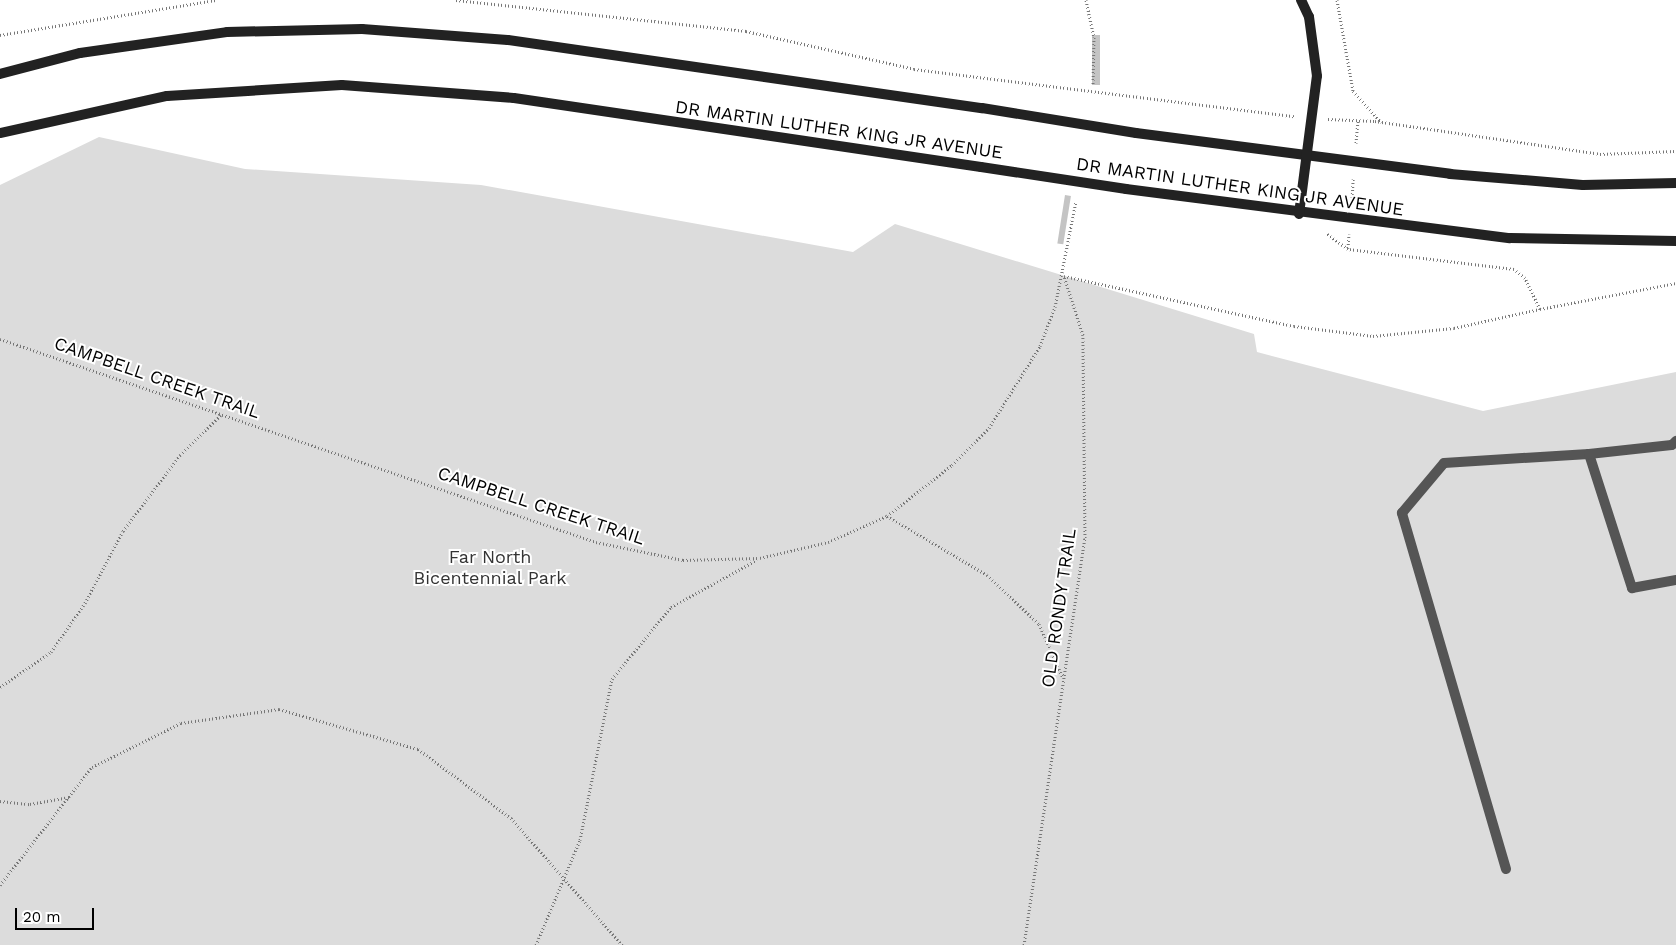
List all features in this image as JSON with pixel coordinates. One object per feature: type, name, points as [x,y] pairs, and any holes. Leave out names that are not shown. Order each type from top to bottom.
[{"type":"street","points":[[1299,214],[1317,76],[1309,18],[1301,0]]},
{"type":"street","points":[[0,74],[80,53],[227,32],[362,29],[508,40],[1354,162],[1583,185],[1676,183]]},
{"type":"street","name":"DR MARTIN LUTHER KING JR AVENUE","points":[[0,133],[167,96],[342,85],[514,98],[1299,214],[1510,238],[1676,241]]},
{"type":"lane","points":[[1506,869],[1402,513],[1444,463],[1589,454],[1672,445],[1676,441]]},
{"type":"lane","points":[[1589,454],[1632,588],[1676,580]]},
{"type":"path","points":[[0,35],[218,0]]},
{"type":"path","points":[[456,0],[746,31],[914,69],[1252,111]]},
{"type":"path","points":[[1086,0],[1094,37],[1093,85]]},
{"type":"path","points":[[1337,0],[1353,91],[1381,122]]},
{"type":"path","points":[[1348,248],[1358,120],[1600,154],[1676,152]]},
{"type":"path","name":"CAMPBELL CREEK TRAIL","points":[[0,339],[221,415],[638,553],[692,561],[760,558],[828,542],[887,516],[912,499],[989,428],[1040,346],[1064,276],[1076,201]]},
{"type":"path","points":[[1299,214],[1348,248],[1499,264],[1525,278],[1540,310]]},
{"type":"path","points":[[1064,276],[1294,326],[1373,336],[1454,328],[1676,283]]},
{"type":"path","name":"OLD RONDY TRAIL","points":[[1024,945],[1085,538],[1083,335],[1064,276]]},
{"type":"path","points":[[0,686],[51,652],[85,604],[123,531],[180,455],[221,415]]},
{"type":"path","points":[[887,516],[987,575],[1039,624],[1064,679]]},
{"type":"path","points":[[536,945],[580,840],[612,679],[671,607],[760,558]]},
{"type":"path","points":[[0,885],[92,767],[181,723],[280,709],[418,749],[511,818],[565,876],[622,945]]},
{"type":"path","points":[[0,801],[30,804],[69,797]]},
{"type":"green space","name":"Far North Bicentennial Park","points":[[99,137],[245,169],[481,185],[853,252],[895,224],[1254,334],[1257,352],[1483,411],[1676,372],[1676,945],[0,945],[0,185]]},
{"type":"building","points":[[1092,35],[1100,35],[1100,85],[1092,85]]},
{"type":"building","points":[[1065,195],[1071,196],[1063,244],[1057,243]]}]
